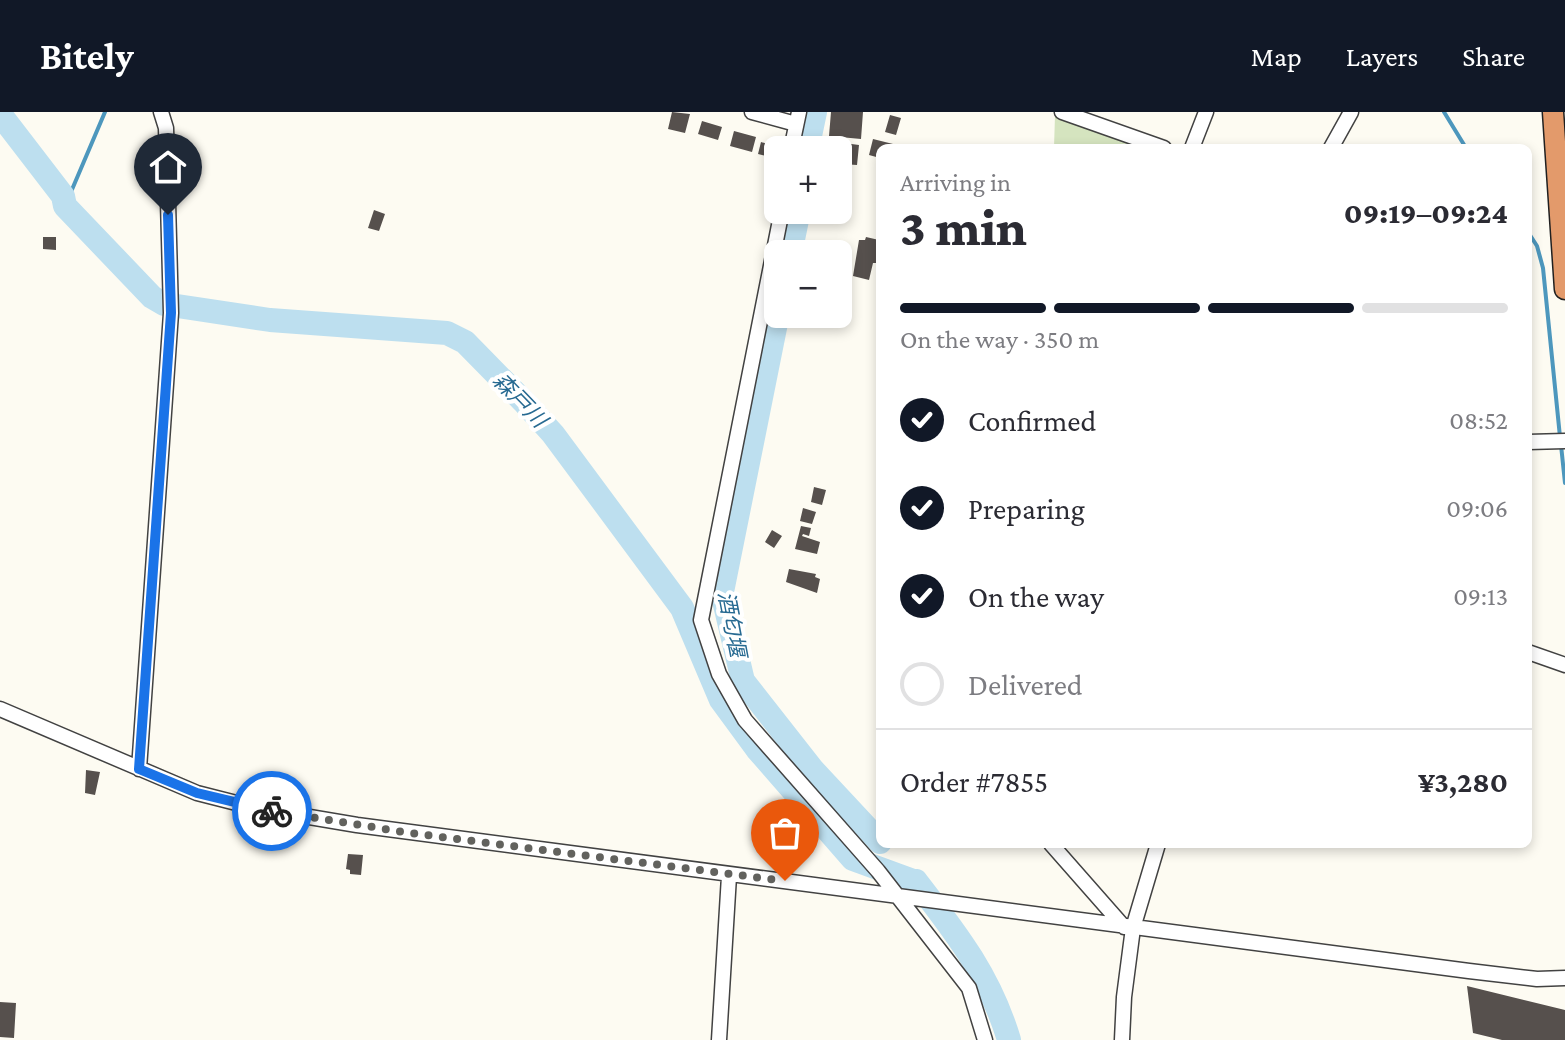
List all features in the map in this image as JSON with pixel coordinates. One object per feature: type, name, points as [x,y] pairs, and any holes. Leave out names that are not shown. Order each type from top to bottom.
[{"type":"highway","points":[[1553,112],[1565,289]]},
{"type":"street","points":[[139,769],[171,306],[166,128],[161,112]]},
{"type":"street","points":[[752,112],[797,118]]},
{"type":"street","points":[[1062,112],[1153,144]]},
{"type":"street","points":[[1194,144],[1206,112]]},
{"type":"street","points":[[1333,144],[1351,112]]},
{"type":"street","points":[[779,224],[701,620],[719,674],[745,720],[878,871],[969,988],[985,1040]]},
{"type":"street","points":[[1532,442],[1565,441]]},
{"type":"street","points":[[1532,653],[1565,665]]},
{"type":"street","points":[[0,709],[197,793],[256,808],[357,825],[729,876],[1524,977],[1565,978]]},
{"type":"street","points":[[1055,848],[1128,927]]},
{"type":"street","points":[[1122,1040],[1128,927],[1157,848]]},
{"type":"street","points":[[719,1040],[729,876]]},
{"type":"green space","points":[[1055,115],[1135,144],[1054,144]]},
{"type":"building","points":[[672,112],[690,114],[685,133],[668,129]]},
{"type":"building","points":[[831,112],[863,112],[861,139],[829,136]]},
{"type":"building","points":[[890,115],[901,118],[896,135],[885,132]]},
{"type":"building","points":[[702,121],[722,127],[718,140],[698,134]]},
{"type":"building","points":[[734,131],[756,137],[752,152],[730,146]]},
{"type":"building","points":[[873,139],[893,144],[876,144],[876,157],[869,155]]},
{"type":"building","points":[[761,142],[764,143],[764,155],[758,154]]},
{"type":"building","points":[[852,144],[859,145],[857,165],[852,165]]},
{"type":"building","points":[[374,210],[385,214],[379,231],[368,228]]},
{"type":"building","points":[[43,237],[56,237],[56,250],[43,249]]},
{"type":"building","points":[[866,237],[876,239],[876,263],[873,263],[869,280],[853,276],[859,240]]},
{"type":"building","points":[[814,487],[826,490],[822,505],[811,502]]},
{"type":"building","points":[[803,508],[816,512],[812,524],[800,521]]},
{"type":"building","points":[[801,526],[811,528],[809,536],[802,536],[820,542],[817,554],[795,549]]},
{"type":"building","points":[[772,530],[782,536],[774,548],[765,542]]},
{"type":"building","points":[[789,569],[816,574],[815,577],[820,579],[817,593],[786,582]]},
{"type":"building","points":[[86,770],[100,772],[95,795],[85,793]]},
{"type":"building","points":[[348,854],[363,855],[361,875],[350,874],[350,870],[346,869]]},
{"type":"building","points":[[1467,986],[1565,1010],[1565,1040],[1502,1040],[1473,1033]]},
{"type":"building","points":[[0,1002],[16,1003],[14,1038],[0,1037]]},
{"type":"waterway","points":[[65,206],[105,112]]},
{"type":"waterway","name":"酒匂堰","points":[[810,136],[815,112]]},
{"type":"waterway","points":[[1444,112],[1464,144]]},
{"type":"waterway","name":"森戸川","points":[[0,114],[63,196],[65,206],[152,297],[164,304],[270,320],[447,333],[465,342],[553,434],[682,608],[721,700],[757,749],[853,859],[916,882]]},
{"type":"waterway","name":"酒匂堰","points":[[793,240],[796,224]]},
{"type":"waterway","points":[[1532,238],[1543,268],[1560,437]]},
{"type":"waterway","name":"酒匂堰","points":[[775,328],[722,592],[743,681],[812,769],[876,838]]},
{"type":"waterway","points":[[1561,445],[1565,483]]},
{"type":"waterway","name":"酒匂堰","points":[[916,881],[982,975],[1009,1040]]},
{"type":"way so far","points":[[272,811],[410,833],[785,881]]},
{"type":"route","points":[[168,215],[171,313],[139,769],[197,793],[272,811]]}]
